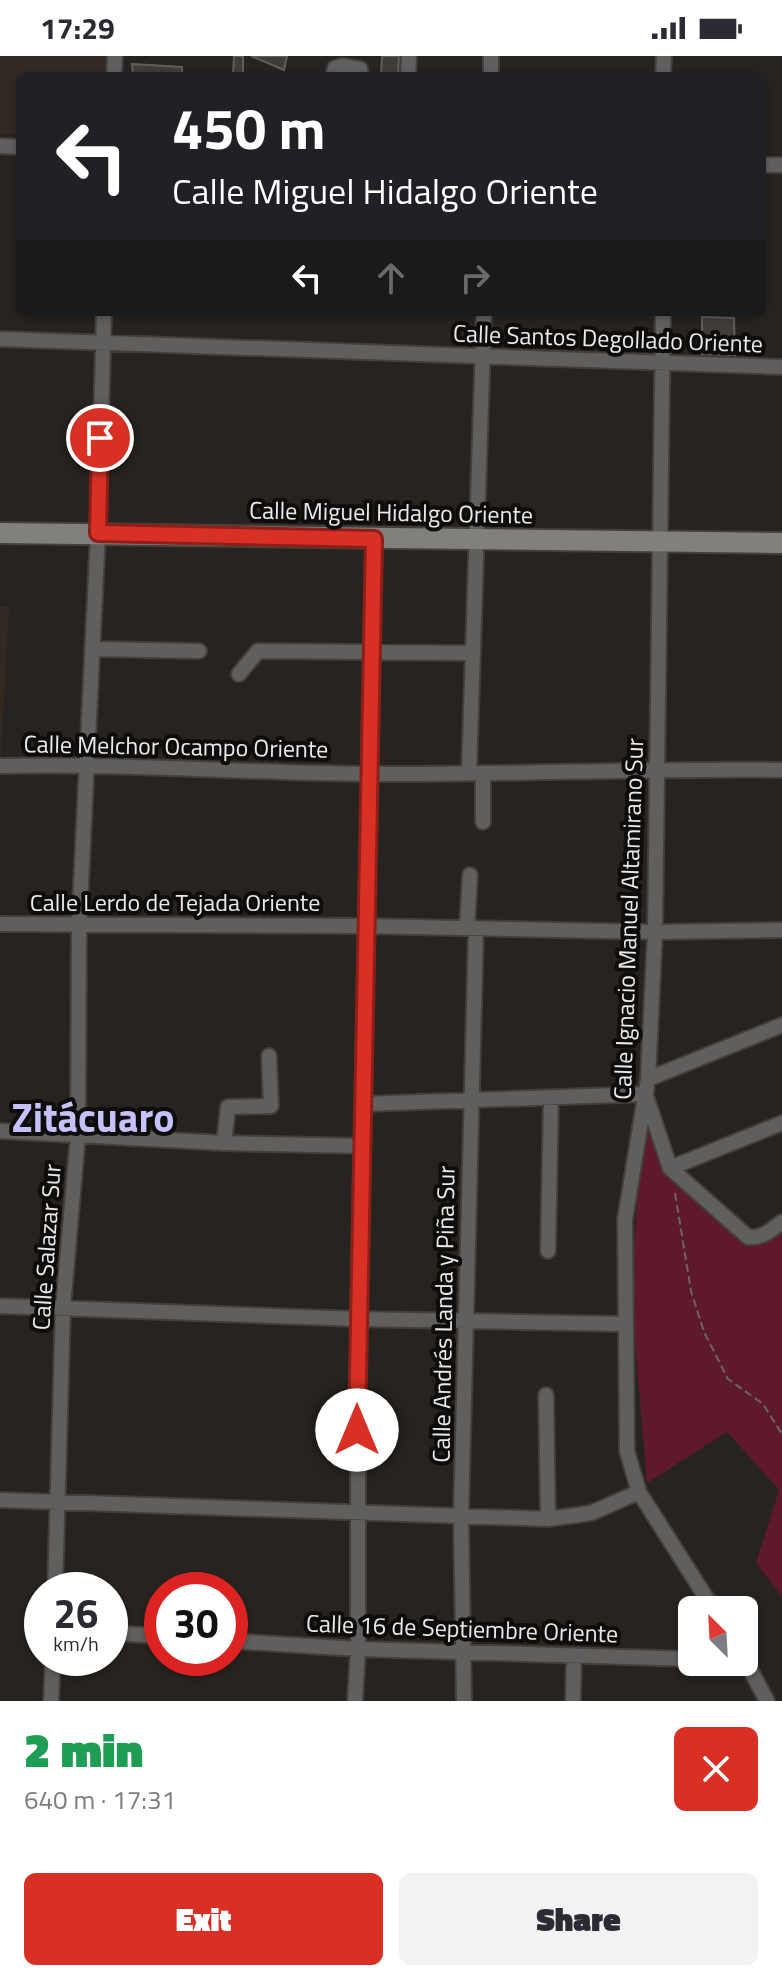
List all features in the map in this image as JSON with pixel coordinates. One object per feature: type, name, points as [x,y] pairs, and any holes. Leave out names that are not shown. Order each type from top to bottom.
[{"type":"street","points":[[334,72],[335,68],[342,66],[360,69],[360,72]]},
{"type":"street","name":"Calle Salazar Sur","points":[[55,1572],[63,1307],[78,1135],[79,925],[98,533],[104,316]]},
{"type":"street","points":[[483,822],[476,773],[472,653],[484,316]]},
{"type":"street","name":"Calle Ignacio Manuel Altamirano Sur","points":[[663,316],[655,932],[647,1087],[625,1219],[627,1451],[639,1492],[705,1596]]},
{"type":"street","name":"Calle Santos Degollado Oriente","points":[[0,339],[782,367]]},
{"type":"street","name":"Calle Miguel Hidalgo Oriente","points":[[0,533],[782,543]]},
{"type":"street","points":[[355,1701],[358,1649],[358,1319],[374,539]]},
{"type":"street","points":[[92,649],[199,651]]},
{"type":"street","points":[[239,674],[258,651],[472,653]]},
{"type":"street","name":"Calle Melchor Ocampo Oriente","points":[[0,766],[85,764],[369,774],[782,770]]},
{"type":"street","name":"Calle Andrés Landa y Piña Sur","points":[[464,1701],[461,1516],[471,1101],[470,875]]},
{"type":"street","name":"Calle Lerdo de Tejada Oriente","points":[[0,924],[366,926],[655,932],[782,930]]},
{"type":"street","points":[[363,1104],[551,1099],[647,1087],[782,1025]]},
{"type":"street","points":[[224,1143],[228,1107],[271,1106],[269,1056]]},
{"type":"street","points":[[647,1087],[670,1168],[748,1237],[764,1235],[782,1222]]},
{"type":"street","points":[[548,1251],[551,1099]]},
{"type":"street","points":[[670,1168],[782,1123]]},
{"type":"street","points":[[0,1131],[224,1143],[361,1146]]},
{"type":"street","points":[[0,1306],[358,1319],[624,1324]]},
{"type":"street","points":[[546,1395],[548,1519]]},
{"type":"street","points":[[0,1500],[548,1519],[591,1513],[639,1492]]},
{"type":"street","name":"Calle 16 de Septiembre Oriente","points":[[248,1642],[358,1649],[678,1659]]},
{"type":"street","points":[[573,1701],[574,1657]]},
{"type":"street","points":[[51,1701],[52,1676]]},
{"type":"street","points":[[753,1676],[767,1701]]},
{"type":"path","points":[[670,1168],[691,1291],[704,1332],[728,1379],[763,1404],[782,1434]]},
{"type":"shaded area","points":[[0,56],[108,56],[107,72],[16,72],[16,134],[0,134]]},
{"type":"shaded area","points":[[0,607],[9,607],[1,759],[0,759]]},
{"type":"shaded area","points":[[648,1127],[664,1170],[670,1168],[747,1246],[782,1232],[782,1597],[756,1563],[779,1490],[727,1432],[647,1483],[631,1295],[637,1200]]},
{"type":"building","points":[[234,56],[243,56],[243,72],[233,72]]},
{"type":"building","points":[[251,56],[287,56],[284,70]]},
{"type":"building","points":[[382,56],[399,56],[398,72],[381,72]]},
{"type":"building","points":[[132,64],[182,67],[182,72],[133,72]]},
{"type":"building","points":[[702,317],[734,318],[735,355],[702,354]]},
{"type":"district","name":"Zitácuaro","points":[[93,1118]]},
{"type":"route","points":[[100,438],[98,533],[374,539],[357,1430]]}]
